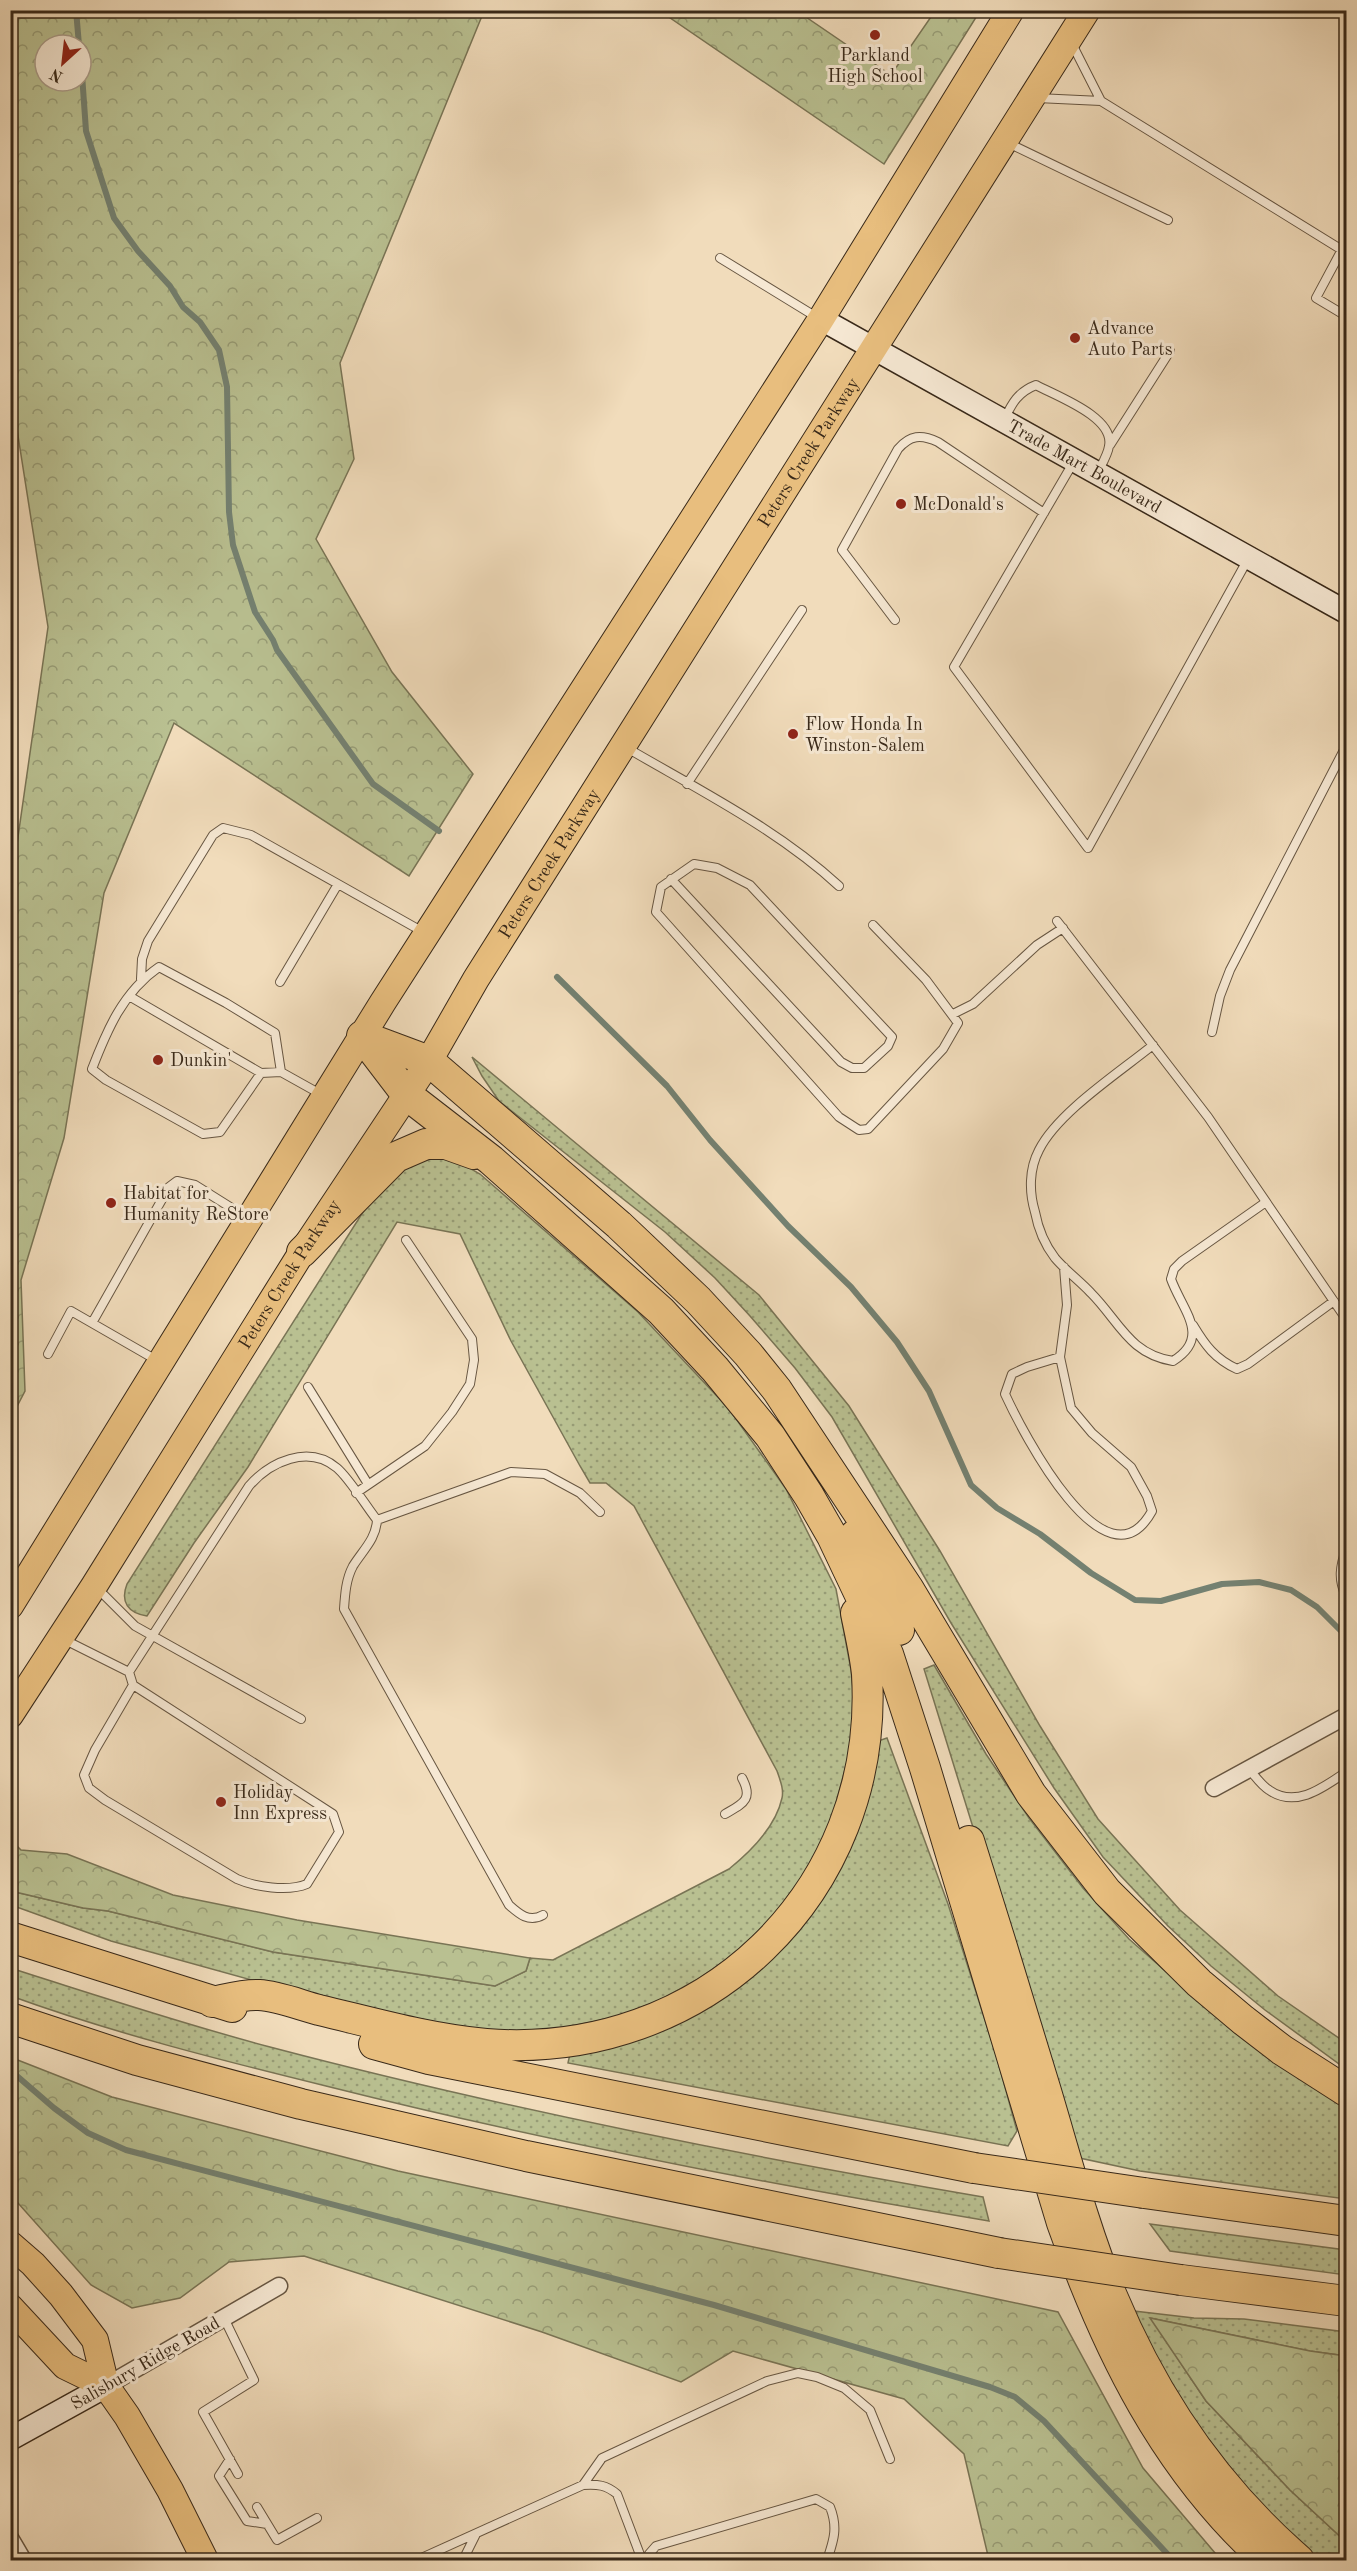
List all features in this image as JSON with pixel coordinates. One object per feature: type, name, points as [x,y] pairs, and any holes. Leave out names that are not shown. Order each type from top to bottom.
[{"type":"highway","points":[[362,1036],[429,1061],[560,1173],[698,1300],[748,1354],[777,1390],[908,1588],[968,1692],[1031,1794],[1107,1892],[1157,1943],[1234,2013],[1282,2050],[1347,2091]]},
{"type":"highway","points":[[362,1036],[407,1095],[491,1160],[661,1311],[715,1369],[770,1436],[809,1496],[832,1536],[891,1664],[949,1846],[1055,2200],[1086,2291],[1110,2342],[1164,2442],[1193,2482],[1226,2521],[1266,2560]]},
{"type":"highway","points":[[302,1252],[396,1157],[410,1149],[426,1144],[446,1144],[491,1160]]},
{"type":"highway","points":[[777,1390],[858,1540],[900,1633],[938,1739],[1082,2212],[1130,2337],[1174,2416],[1200,2454],[1256,2520],[1299,2560]]},
{"type":"highway","points":[[212,2002],[259,1995],[445,2039],[488,2044],[563,2043],[608,2034],[657,2017],[713,1988],[747,1964],[797,1909],[817,1880],[848,1812],[858,1772],[867,1707],[867,1673],[856,1612],[832,1536]]},
{"type":"highway","points":[[10,1937],[212,2002],[429,2059],[974,2168],[1347,2221]]},
{"type":"highway","points":[[10,2018],[137,2060],[312,2107],[526,2156],[999,2253],[1288,2295],[1347,2301]]},
{"type":"highway","points":[[1288,2295],[1336,2320],[1347,2322]]},
{"type":"main road","points":[[10,1606],[324,1096],[821,320],[1011,10]]},
{"type":"main road","name":"Peters Creek Parkway","points":[[10,1714],[94,1586],[302,1252],[429,1061],[476,980],[1088,10]]},
{"type":"main road","points":[[10,2244],[33,2264],[61,2295],[95,2340],[106,2386],[127,2416],[170,2490],[205,2560]]},
{"type":"main road","points":[[18,2318],[65,2366],[106,2386]]},
{"type":"street","name":"Trade Mart Boulevard","points":[[821,320],[1347,612]]},
{"type":"street","points":[[1214,1788],[1347,1716]]},
{"type":"street","name":"Salisbury Ridge Road","points":[[10,2439],[279,2286]]},
{"type":"street","points":[[10,2538],[23,2560]]},
{"type":"lane","points":[[1070,40],[1101,101]]},
{"type":"lane","points":[[1034,98],[1101,101],[1344,246],[1316,298],[1347,316]]},
{"type":"lane","points":[[1006,142],[1168,220]]},
{"type":"lane","points":[[720,258],[821,320]]},
{"type":"lane","points":[[1098,473],[1109,446],[1170,351]]},
{"type":"lane","points":[[1004,420],[1014,399],[1024,390],[1036,385],[1098,418],[1109,437],[1109,446]]},
{"type":"lane","points":[[895,620],[842,550],[898,449],[906,440],[914,436],[926,437],[938,442],[1044,513]]},
{"type":"lane","points":[[1075,460],[954,668],[1088,848],[1248,557]]},
{"type":"lane","points":[[687,784],[802,609]]},
{"type":"lane","points":[[624,746],[812,861],[839,886]]},
{"type":"lane","points":[[1212,1032],[1220,996],[1230,970],[1347,746]]},
{"type":"lane","points":[[141,980],[142,959],[148,941],[213,835],[223,828],[251,835],[426,934]]},
{"type":"lane","points":[[671,879],[841,1062],[852,1068],[864,1068],[888,1046],[892,1037],[750,885],[717,868],[694,864],[671,879],[661,887],[656,912],[839,1117],[859,1130],[868,1129],[943,1049],[958,1023],[926,980],[873,925]]},
{"type":"lane","points":[[280,982],[338,884]]},
{"type":"lane","points":[[953,1014],[973,1004],[1060,924],[1208,1117],[1347,1319]]},
{"type":"lane","points":[[261,1072],[235,1113],[219,1132],[203,1134],[106,1080],[92,1069],[110,1023],[141,980],[159,967],[226,1003],[275,1033],[281,1072]]},
{"type":"lane","points":[[129,996],[261,1072],[281,1072],[324,1096]]},
{"type":"lane","points":[[1153,1046],[1083,1100],[1057,1125],[1039,1149],[1031,1174],[1032,1202],[1038,1227],[1054,1256],[1092,1293],[1137,1347],[1157,1359],[1173,1361],[1184,1354],[1191,1342],[1193,1325]]},
{"type":"lane","points":[[92,1323],[169,1187],[177,1181],[195,1185],[249,1218]]},
{"type":"lane","points":[[1266,1202],[1174,1269],[1171,1279],[1208,1350],[1223,1363],[1237,1369],[1248,1364],[1334,1301]]},
{"type":"lane","points":[[356,1492],[425,1446],[452,1412],[470,1383],[474,1360],[472,1339],[406,1240]]},
{"type":"lane","points":[[1059,1357],[1027,1366],[1012,1374],[1005,1394],[1022,1429],[1062,1493],[1091,1523],[1119,1535],[1132,1534],[1144,1526],[1152,1511],[1147,1496],[1131,1467],[1092,1433],[1071,1408],[1059,1357],[1067,1305],[1064,1266]]},
{"type":"lane","points":[[48,1354],[71,1311],[161,1363]]},
{"type":"lane","points":[[308,1387],[368,1484]]},
{"type":"lane","points":[[129,1672],[249,1486],[261,1472],[292,1458],[312,1457],[337,1468],[377,1520],[376,1533],[353,1567],[347,1581],[344,1609],[509,1905],[521,1916],[537,1918],[543,1915]]},
{"type":"lane","points":[[377,1520],[511,1472],[545,1474],[580,1493],[600,1512]]},
{"type":"lane","points":[[1347,1550],[1340,1566],[1342,1586],[1347,1596]]},
{"type":"lane","points":[[94,1586],[135,1626],[301,1719]]},
{"type":"lane","points":[[61,1638],[129,1672],[133,1685],[333,1814],[339,1832],[307,1884],[300,1887],[278,1887],[244,1882],[115,1806],[89,1788],[84,1775],[95,1750],[133,1685]]},
{"type":"lane","points":[[1249,1769],[1269,1790],[1283,1796],[1299,1798],[1315,1792],[1347,1772]]},
{"type":"lane","points":[[725,1814],[743,1803],[747,1796],[747,1787],[742,1778]]},
{"type":"lane","points":[[224,2318],[254,2380],[203,2412],[238,2474]]},
{"type":"lane","points":[[583,2485],[602,2458],[767,2381],[798,2373],[817,2377],[844,2388],[870,2410],[890,2459]]},
{"type":"lane","points":[[230,2459],[219,2476],[247,2521],[267,2524]]},
{"type":"lane","points":[[417,2560],[583,2485],[609,2487],[617,2494],[644,2560],[656,2546],[816,2499],[830,2507],[836,2521],[827,2560]]},
{"type":"lane","points":[[257,2507],[277,2540],[317,2518]]},
{"type":"lane","points":[[463,2560],[476,2534]]},
{"type":"green space","points":[[11,10],[484,11],[340,363],[354,459],[316,539],[392,672],[473,774],[409,876],[174,723],[104,893],[64,1138],[21,1280],[25,1391],[11,1418],[10,893],[48,627],[11,391]]},
{"type":"green space","points":[[660,11],[797,11],[891,75],[935,11],[980,11],[884,164]]},
{"type":"green space","points":[[472,1057],[759,1295],[849,1406],[940,1551],[1040,1726],[1098,1819],[1180,1910],[1278,1996],[1346,2043],[1346,2069],[1265,2010],[1211,1966],[1168,1926],[1103,1857],[1054,1788],[951,1623],[832,1417],[795,1368],[715,1278],[665,1232],[499,1101]]},
{"type":"green space","points":[[410,1158],[454,1159],[480,1174],[638,1312],[729,1409],[786,1489],[836,1589],[851,1670],[855,1712],[847,1762],[833,1814],[821,1846],[800,1880],[770,1920],[741,1949],[680,1992],[617,2017],[536,2033],[467,2030],[277,1987],[111,1941],[11,1905],[11,1891],[83,1908],[108,1911],[273,1952],[495,1986],[526,1971],[530,1958],[553,1960],[729,1869],[745,1855],[774,1819],[782,1795],[777,1771],[634,1506],[606,1483],[590,1483],[511,1341],[460,1234],[397,1222],[248,1467],[194,1543],[147,1616],[140,1615],[127,1606],[124,1596],[127,1584],[370,1201]]},
{"type":"green space","points":[[934,1665],[986,1754],[1029,1818],[1083,1888],[1129,1939],[1221,2020],[1346,2106],[1346,2199],[1140,2171],[1075,2157],[924,1669]]},
{"type":"green space","points":[[887,1738],[948,1904],[997,2058],[1017,2131],[1008,2146],[568,2063],[571,2049],[796,1925],[875,1742]]},
{"type":"green space","points":[[11,1822],[16,1823],[13,1842],[21,1850],[67,1854],[173,1895],[297,1920],[530,1958],[526,1971],[495,1986],[273,1952],[108,1911],[83,1908],[11,1891]]},
{"type":"green space","points":[[10,1968],[237,2038],[447,2091],[714,2148],[983,2197],[989,2221],[739,2177],[573,2143],[408,2106],[246,2066],[128,2034],[11,1996]]},
{"type":"green space","points":[[10,2057],[112,2097],[398,2171],[1058,2312],[1143,2468],[1221,2560],[989,2560],[964,2454],[904,2399],[733,2351],[681,2382],[542,2332],[304,2256],[229,2262],[180,2298],[132,2308],[91,2285],[11,2198]]},
{"type":"green space","points":[[1150,2224],[1346,2250],[1346,2275],[1170,2251]]},
{"type":"green space","points":[[1134,2311],[1194,2318],[1244,2319],[1346,2332],[1346,2356],[1310,2351],[1151,2318],[1206,2401],[1290,2490],[1346,2542],[1346,2560],[1315,2560],[1292,2542],[1264,2511],[1169,2388]]},
{"type":"green space","points":[[1150,2318],[1310,2351],[1346,2356],[1346,2542],[1290,2490],[1206,2401]]},
{"type":"waterway","points":[[76,10],[78,33]]},
{"type":"waterway","points":[[83,93],[86,131],[114,218],[138,251],[170,286],[183,307],[200,322],[219,350],[227,387],[229,512],[233,545],[255,612],[277,650],[373,784],[439,831]]},
{"type":"waterway","points":[[557,977],[667,1086],[710,1140],[788,1226],[851,1287],[897,1342],[929,1391],[971,1485],[997,1508],[1040,1534],[1091,1573],[1135,1600],[1161,1601],[1222,1584],[1259,1582],[1291,1590],[1317,1607],[1343,1633],[1346,1643]]},
{"type":"waterway","points":[[10,2070],[54,2108],[88,2133],[126,2150],[714,2305],[990,2387],[1015,2397],[1044,2421],[1173,2560]]},
{"type":"place","name":"Parkland High School","points":[[875,35]]},
{"type":"place","name":"Advance Auto Parts","points":[[1075,338]]},
{"type":"place","name":"McDonald's","points":[[901,504]]},
{"type":"place","name":"Flow Honda In Winston-Salem","points":[[793,734]]},
{"type":"place","name":"Dunkin'","points":[[158,1060]]},
{"type":"place","name":"Habitat for Humanity ReStore","points":[[111,1203]]},
{"type":"place","name":"Holiday Inn Express","points":[[221,1802]]}]
